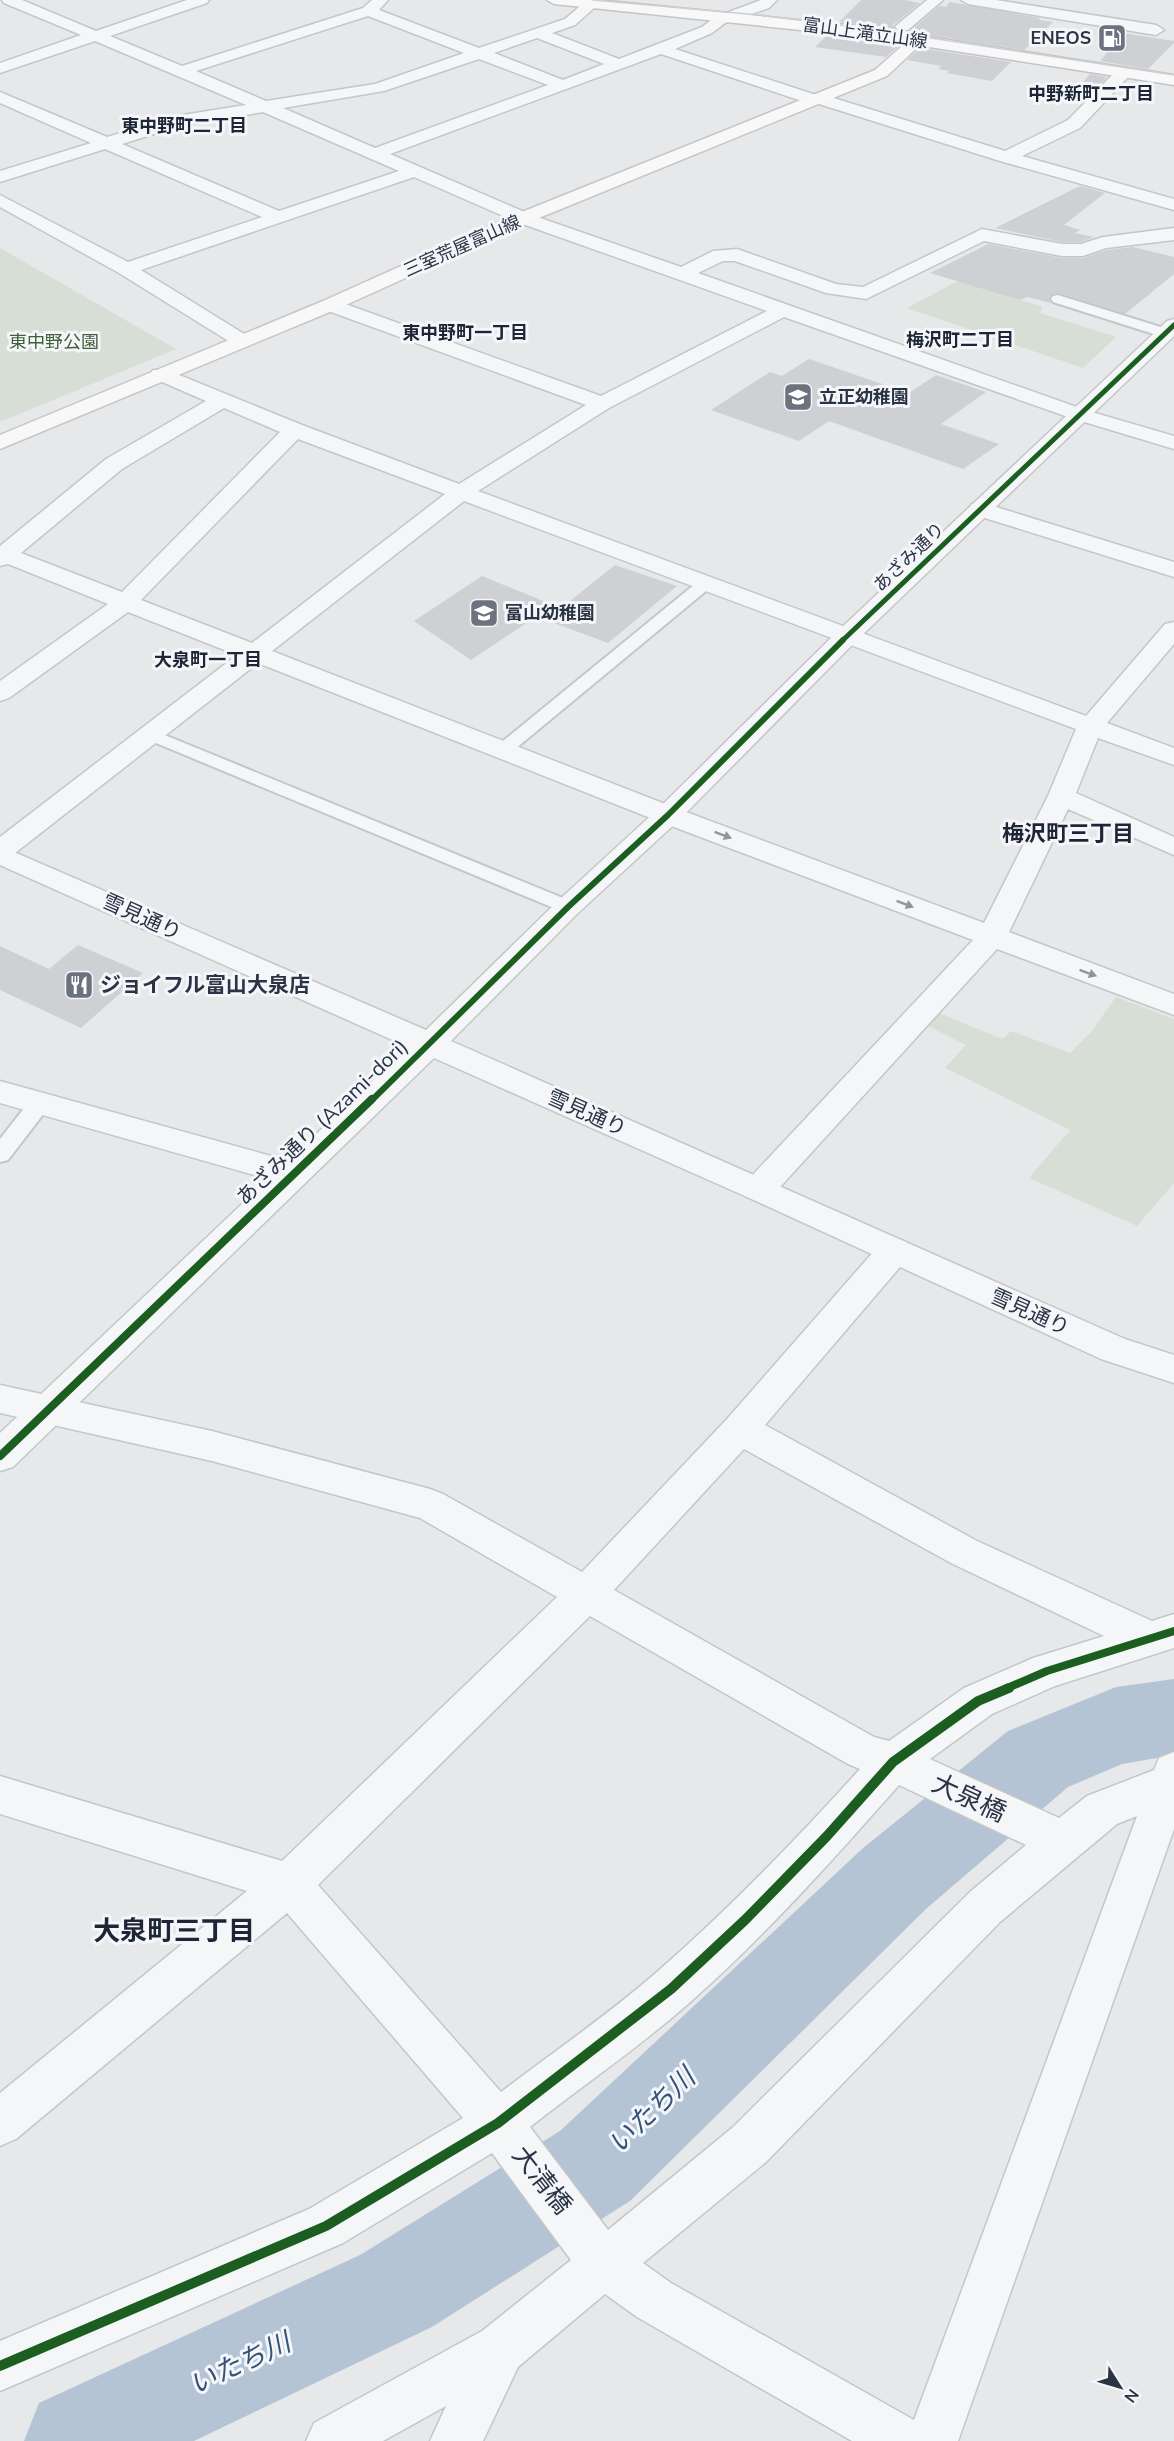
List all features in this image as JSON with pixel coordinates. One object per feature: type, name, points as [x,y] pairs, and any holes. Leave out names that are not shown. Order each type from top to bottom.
[{"type":"main road","name":"富山上滝立山線","points":[[554,0],[729,16],[917,40],[1174,68]]},
{"type":"main road","name":"富山上滝立山線","points":[[659,0],[752,8],[903,27],[1125,63],[1174,80]]},
{"type":"main road","name":"三室荒屋富山線","points":[[0,443],[160,374],[330,305],[523,218],[881,73],[917,40]]},
{"type":"street","points":[[9,0],[523,218],[780,311],[1078,414],[1174,443]]},
{"type":"street","points":[[0,68],[202,0]]},
{"type":"street","points":[[181,71],[368,11],[381,0]]},
{"type":"street","points":[[375,154],[661,49],[706,30],[729,16],[764,5],[770,0]]},
{"type":"street","points":[[903,27],[936,0]]},
{"type":"street","points":[[968,0],[1162,24],[1142,43]]},
{"type":"street","points":[[0,177],[176,121],[267,108],[378,88],[570,22],[594,2]]},
{"type":"street","points":[[368,11],[562,85]]},
{"type":"street","points":[[537,33],[618,64]]},
{"type":"street","points":[[661,49],[1006,157],[1174,205]]},
{"type":"street","points":[[1006,157],[1074,123],[1125,63]]},
{"type":"street","points":[[0,97],[279,218]]},
{"type":"street","points":[[126,269],[413,172]]},
{"type":"street","points":[[0,200],[126,269],[242,341]]},
{"type":"street","points":[[680,275],[720,255],[737,255],[833,289],[866,293],[982,235],[1062,250],[1083,250],[1103,243],[1174,234]]},
{"type":"street","points":[[330,305],[602,404]]},
{"type":"street","points":[[0,853],[463,491],[602,404],[780,311]]},
{"type":"street","name":"あざみ通り","points":[[668,815],[847,636],[1078,414],[1171,332]]},
{"type":"street","points":[[160,374],[294,430],[1174,757]]},
{"type":"street","points":[[2,556],[114,464],[221,401]]},
{"type":"street","points":[[0,693],[126,602],[294,430]]},
{"type":"street","points":[[980,509],[1174,570]]},
{"type":"street","points":[[2,556],[126,602],[668,815],[1174,1005]]},
{"type":"street","points":[[759,1189],[992,937],[1061,796],[1090,727],[1174,629]]},
{"type":"street","points":[[1061,796],[1174,847]]},
{"type":"street","name":"あざみ通り (Azami-dori)","points":[[0,1456],[430,1043],[568,907],[668,815]]},
{"type":"street","name":"雪見通り","points":[[0,853],[759,1189],[1113,1349],[1174,1369]]},
{"type":"street","points":[[0,1092],[293,1174]]},
{"type":"street","points":[[0,2123],[289,1884],[585,1595],[740,1429],[894,1251]]},
{"type":"street","name":"大泉橋","points":[[0,1399],[46,1412],[212,1446],[430,1505],[861,1750],[893,1762],[1054,1837]]},
{"type":"street","points":[[740,1429],[964,1552],[1161,1634]]},
{"type":"street","points":[[0,2366],[326,2226],[498,2123],[671,1989],[745,1920],[827,1836],[893,1762],[978,1701],[1047,1671],[1161,1634]]},
{"type":"street","points":[[332,2441],[500,2349],[596,2251],[749,2145],[1054,1837],[1102,1810],[1173,1778]]},
{"type":"street","points":[[932,2441],[1173,1778]]},
{"type":"street","points":[[0,1795],[289,1884]]},
{"type":"street","name":"大清橋","points":[[289,1884],[498,2123],[596,2251],[654,2300],[902,2441]]},
{"type":"street","points":[[456,2441],[500,2349]]},
{"type":"lane","points":[[1058,299],[1171,332]]},
{"type":"lane","points":[[503,750],[706,583]]},
{"type":"lane","points":[[150,734],[568,907]]},
{"type":"lane","points":[[0,1154],[40,1103]]},
{"type":"green space","name":"東中野公園","points":[[0,248],[176,349],[0,422]]},
{"type":"green space","points":[[958,281],[1043,307],[1040,313],[1116,337],[1083,368],[907,308]]},
{"type":"green space","points":[[1116,997],[1174,1019],[1174,1183],[1137,1226],[1029,1178],[1070,1130],[945,1068],[966,1045],[928,1026],[939,1013],[1002,1039],[1011,1031],[1070,1053],[1091,1032]]},
{"type":"building","points":[[861,0],[905,0],[920,3],[893,25],[894,29],[839,22]]},
{"type":"building","points":[[950,2],[1053,22],[1024,50],[909,32],[939,6],[946,7]]},
{"type":"building","points":[[1123,33],[1174,41],[1174,43],[1148,69],[1100,61]]},
{"type":"building","points":[[827,35],[900,45],[886,57],[815,47]]},
{"type":"building","points":[[920,48],[1011,62],[992,81],[946,73],[949,71],[938,69],[942,66],[907,60]]},
{"type":"building","points":[[1090,74],[1107,77],[1094,91],[1078,88]]},
{"type":"building","points":[[1080,186],[1105,193],[1064,225],[1080,230],[1075,233],[1094,237],[1081,242],[1062,242],[995,228]]},
{"type":"building","points":[[988,244],[1062,258],[1083,258],[1107,250],[1133,247],[1174,257],[1174,274],[1125,314],[1059,293],[1051,295],[1049,298],[1051,303],[1027,297],[1020,300],[930,273]]},
{"type":"building","points":[[809,359],[909,393],[936,375],[986,392],[941,424],[999,444],[963,469],[829,421],[799,441],[711,410],[770,372],[782,376]]},
{"type":"building","points":[[615,565],[677,586],[608,643],[546,620]]},
{"type":"building","name":"富山幼稚園","points":[[482,576],[553,605],[471,660],[414,621]]},
{"type":"building","name":"ジョイフル富山大泉店","points":[[78,945],[143,973],[81,1028],[0,990],[0,946],[49,969]]},
{"type":"waterway","name":"いたち川","points":[[77,2441],[396,2291],[595,2166],[894,1879],[1038,1759],[1116,1726],[1174,1717]]},
{"type":"tram line","points":[[593,0],[759,15],[871,29],[1174,75]]},
{"type":"cycle path","points":[[0,1456],[431,1043],[568,907],[668,815],[847,636],[1174,325]]},
{"type":"cycle path","points":[[0,2366],[326,2226],[498,2123],[671,1989],[745,1920],[827,1836],[893,1762],[978,1701],[1047,1671],[1174,1631]]},
{"type":"place","name":"ENEOS","points":[[1112,38]]},
{"type":"place","name":"立正幼稚園","points":[[798,397]]},
{"type":"place","name":"富山幼稚園","points":[[484,613]]},
{"type":"place","name":"ジョイフル富山大泉店","points":[[79,985]]},
{"type":"district","name":"中野新町二丁目","points":[[1091,94]]},
{"type":"district","name":"東中野町二丁目","points":[[184,126]]},
{"type":"district","name":"東中野町一丁目","points":[[465,333]]},
{"type":"district","name":"梅沢町二丁目","points":[[960,340]]},
{"type":"district","name":"大泉町一丁目","points":[[208,660]]},
{"type":"district","name":"梅沢町三丁目","points":[[1068,834]]},
{"type":"district","name":"大泉町三丁目","points":[[174,1931]]}]
